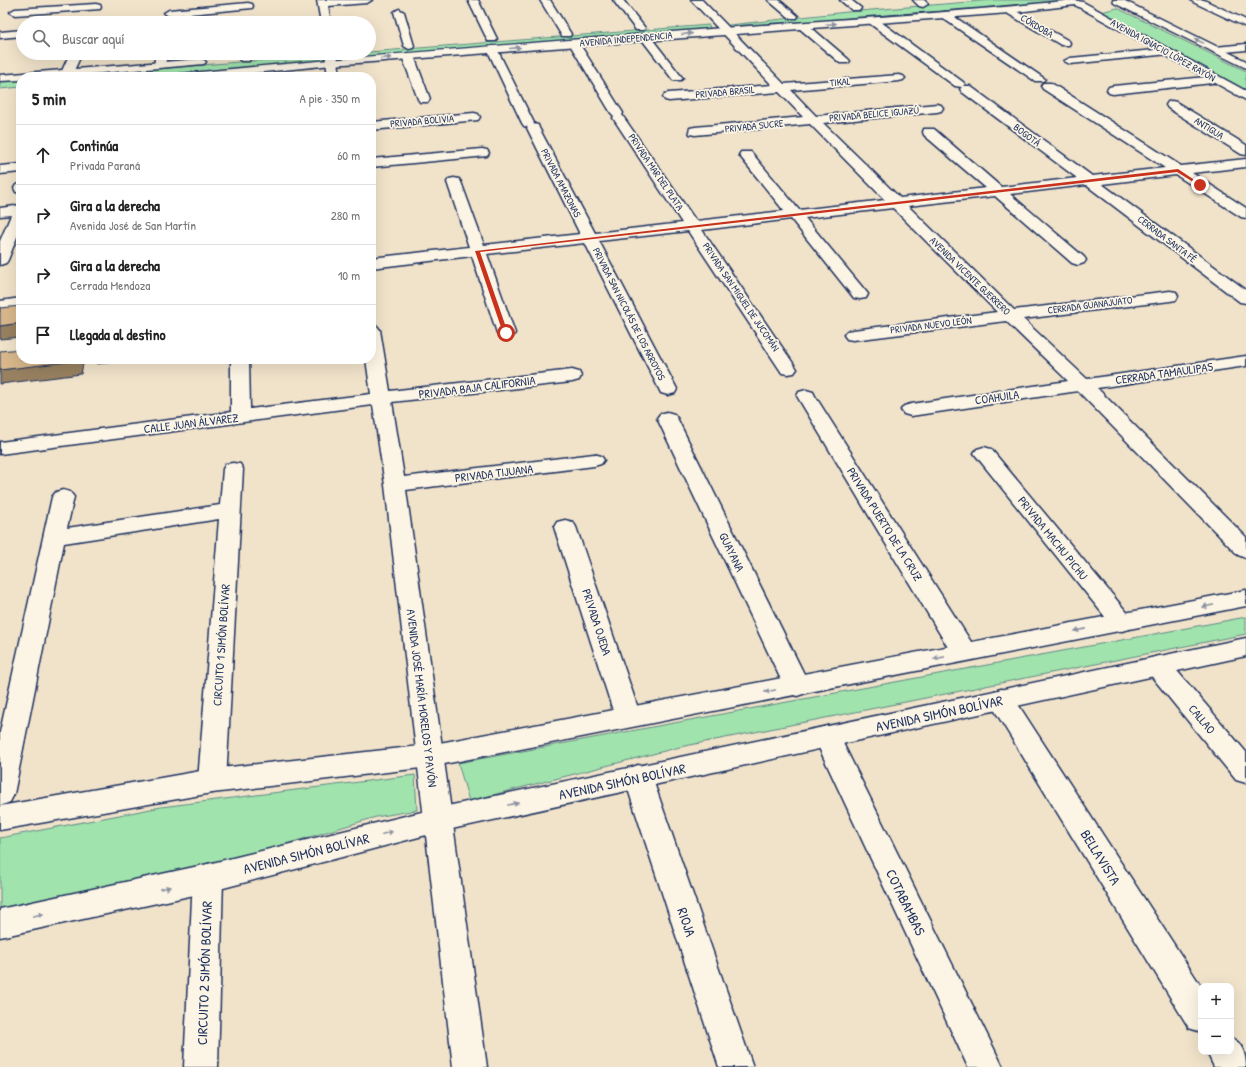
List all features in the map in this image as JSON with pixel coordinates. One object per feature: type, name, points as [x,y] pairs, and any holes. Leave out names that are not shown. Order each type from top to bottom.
[{"type":"street","points":[[22,0],[14,13],[97,6]]},
{"type":"street","points":[[325,16],[322,1],[367,0]]},
{"type":"street","name":"PRIVADA AMAZONAS","points":[[473,0],[531,126],[590,238]]},
{"type":"street","points":[[546,0],[566,34]]},
{"type":"street","points":[[618,0],[677,78]]},
{"type":"street","name":"AVENIDA VICENTE GUERRERO","points":[[696,0],[782,87],[812,120],[895,203],[1083,385],[1246,550]]},
{"type":"street","name":"AVENIDA INDEPENDENCIA","points":[[492,44],[574,43],[642,33],[722,26],[797,15],[773,0]]},
{"type":"street","name":"AVENIDA INDEPENDENCIA","points":[[722,26],[803,26],[1009,10],[1072,2],[1105,5],[1118,0]]},
{"type":"street","name":"AVENIDA IGNACIO LÓPEZ RAYÓN","points":[[1118,0],[1246,65]]},
{"type":"street","points":[[1196,0],[1246,24]]},
{"type":"street","name":"AVENIDA IGNACIO LÓPEZ RAYÓN","points":[[1072,2],[1246,96]]},
{"type":"street","points":[[168,14],[248,4],[248,16]]},
{"type":"street","points":[[844,5],[860,8]]},
{"type":"street","name":"CÓRDOBA","points":[[1009,10],[1065,43]]},
{"type":"street","points":[[399,12],[424,99]]},
{"type":"street","points":[[945,15],[1043,83],[1246,214]]},
{"type":"street","name":"BOGOTÁ","points":[[873,21],[1089,181]]},
{"type":"street","points":[[803,26],[844,61]]},
{"type":"street","points":[[1,34],[16,33]]},
{"type":"street","name":"AVENIDA INDEPENDENCIA","points":[[376,54],[492,44],[566,34],[642,33]]},
{"type":"street","name":"PRIVADA MAR DEL PLATA","points":[[574,43],[618,115],[693,226]]},
{"type":"street","points":[[1215,50],[1246,47]]},
{"type":"street","name":"AVENIDA INDEPENDENCIA","points":[[376,49],[409,51]]},
{"type":"street","points":[[1070,61],[1165,52]]},
{"type":"street","points":[[67,72],[73,60]]},
{"type":"street","points":[[160,65],[161,60]]},
{"type":"street","name":"AVENIDA INDEPENDENCIA","points":[[252,72],[320,60]]},
{"type":"street","points":[[331,60],[333,72]]},
{"type":"street","points":[[79,72],[214,61]]},
{"type":"street","points":[[0,78],[16,77]]},
{"type":"street","name":"TIKAL","points":[[782,87],[899,78]]},
{"type":"street","points":[[1113,90],[1217,80]]},
{"type":"street","name":"PRIVADA BRASIL","points":[[669,97],[782,87]]},
{"type":"street","name":"ANTIGUA","points":[[1172,105],[1246,151]]},
{"type":"street","name":"PRIVADA BELICE IGUAZÚ","points":[[812,120],[937,108]]},
{"type":"street","name":"PRIVADA BOLIVIA","points":[[376,126],[474,117]]},
{"type":"street","name":"PRIVADA SUCRE","points":[[696,132],[812,120]]},
{"type":"street","points":[[929,132],[1078,260]]},
{"type":"street","points":[[376,163],[482,153]]},
{"type":"street","points":[[746,155],[860,294]]},
{"type":"street","points":[[376,262],[1246,163]]},
{"type":"street","points":[[0,170],[16,168]]},
{"type":"street","name":"CERRADA SANTA FÉ","points":[[1089,181],[1246,298]]},
{"type":"street","points":[[454,182],[506,333]]},
{"type":"street","points":[[0,212],[16,210]]},
{"type":"street","points":[[0,260],[16,221]]},
{"type":"street","name":"PRIVADA SAN MIGUEL DE JUCOMÁN","points":[[693,226],[788,368]]},
{"type":"street","name":"PRIVADA SAN NICOLÁS DE LOS ARROYOS","points":[[590,238],[668,389]]},
{"type":"street","name":"CERRADA GUANAJUATO","points":[[1010,315],[1170,296]]},
{"type":"street","points":[[0,306],[16,304]]},
{"type":"street","name":"PRIVADA NUEVO LEÓN","points":[[853,335],[1010,315]]},
{"type":"street","name":"AVENIDA JOSÉ MARÍA MORELOS Y PAVÓN","points":[[376,361],[395,485],[470,1067]]},
{"type":"street","name":"CERRADA TAMAULIPAS","points":[[1083,385],[1246,361]]},
{"type":"street","points":[[240,364],[241,416]]},
{"type":"street","name":"PRIVADA BAJA CALIFORNIA","points":[[382,398],[572,376]]},
{"type":"street","name":"COAHUILA","points":[[910,410],[1083,385]]},
{"type":"street","name":"PRIVADA PUERTO DE LA CRUZ","points":[[806,396],[964,652]]},
{"type":"street","name":"CALLE JUAN ÁLVAREZ","points":[[0,448],[382,398]]},
{"type":"street","name":"GUAYANA","points":[[667,418],[797,686]]},
{"type":"street","name":"PRIVADA MACHU PICHU","points":[[984,453],[1122,622]]},
{"type":"street","name":"PRIVADA TIJUANA","points":[[395,485],[594,460]]},
{"type":"street","name":"CIRCUITO 1 SIMÓN BOLÍVAR","points":[[212,781],[233,469]]},
{"type":"street","points":[[0,794],[63,497]]},
{"type":"street","points":[[54,537],[231,510]]},
{"type":"street","name":"PRIVADA OJEDA","points":[[565,527],[628,717]]},
{"type":"street","points":[[0,818],[212,781],[429,756],[1246,598]]},
{"type":"street","name":"AVENIDA SIMÓN BOLÍVAR","points":[[0,923],[208,878],[438,820],[1246,647]]},
{"type":"street","name":"CALLAO","points":[[1158,666],[1246,772]]},
{"type":"street","name":"BELLAVISTA","points":[[1001,699],[1198,1011]]},
{"type":"street","name":"COTABAMBAS","points":[[827,737],[986,1067]]},
{"type":"street","name":"RIOJA","points":[[638,777],[736,1067]]},
{"type":"street","name":"CIRCUITO 2 SIMÓN BOLÍVAR","points":[[201,1067],[208,878]]},
{"type":"street","points":[[1226,1055],[1234,1067]]},
{"type":"green space","points":[[993,0],[1056,0],[1059,2],[873,19],[731,27],[729,25],[847,12]]},
{"type":"green space","points":[[1117,8],[1246,71],[1246,90],[1101,12]]},
{"type":"green space","points":[[709,25],[710,29],[376,57],[376,51]]},
{"type":"green space","points":[[263,60],[324,60],[204,72],[116,72]]},
{"type":"green space","points":[[16,80],[16,87],[0,89],[0,81]]},
{"type":"green space","points":[[1246,617],[1246,634],[680,747],[469,801],[458,763]]},
{"type":"green space","points":[[415,775],[417,810],[376,817],[134,890],[0,916],[0,838],[161,807]]},
{"type":"building","points":[[16,306],[16,324],[0,326],[0,308]]},
{"type":"building","points":[[16,349],[16,364],[50,364],[0,370],[0,351]]},
{"type":"route","points":[[506,333],[478,251],[1178,171],[1200,185]]}]
